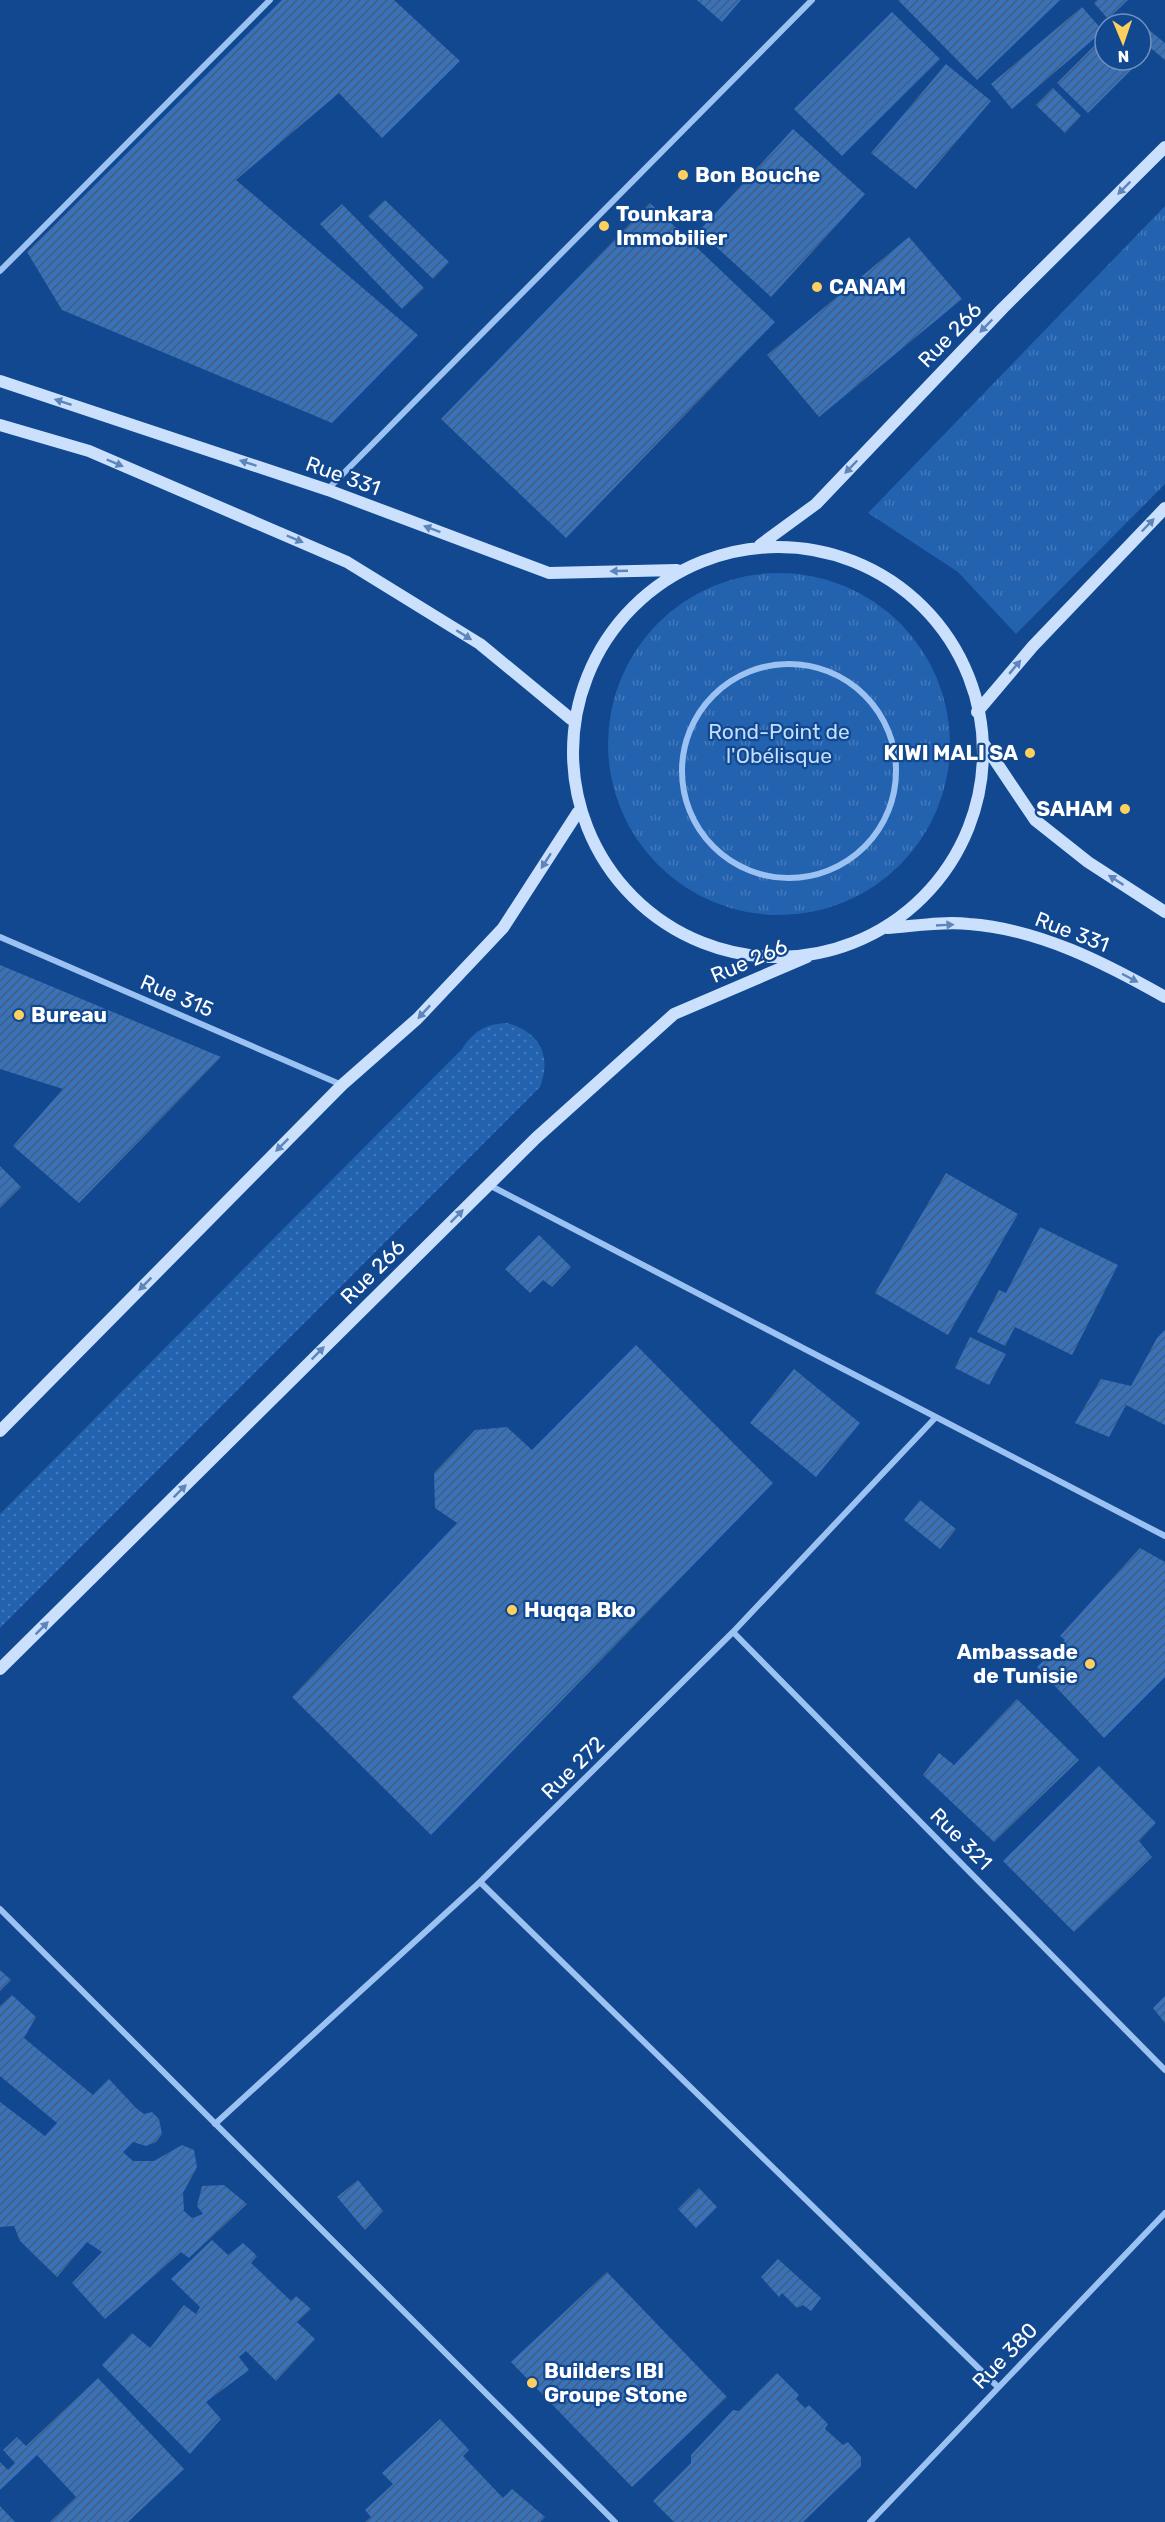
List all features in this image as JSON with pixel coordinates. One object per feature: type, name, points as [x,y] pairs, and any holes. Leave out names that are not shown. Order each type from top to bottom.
[{"type":"main road","name":"Rue 266","points":[[759,545],[816,504],[1003,308],[1165,147]]},
{"type":"main road","name":"Rue 331","points":[[0,381],[328,490],[549,573],[677,570]]},
{"type":"main road","points":[[0,425],[89,451],[347,562],[480,644],[571,718]]},
{"type":"main road","points":[[977,712],[1033,646],[1165,508]]},
{"type":"main road","points":[[759,545],[844,555],[918,597],[968,667],[984,744],[979,803],[960,852],[929,894],[887,928],[810,956],[736,954],[668,927],[613,878],[578,812],[571,718],[607,632],[677,570],[759,545]]},
{"type":"main road","points":[[984,744],[1035,820],[1088,862],[1165,912]]},
{"type":"main road","points":[[0,1431],[342,1085],[417,1019],[503,928],[578,812]]},
{"type":"main road","name":"Rue 331","points":[[887,928],[969,923],[1032,935],[1125,974],[1165,997]]},
{"type":"main road","name":"Rue 266","points":[[0,1669],[536,1138],[674,1014],[810,956]]},
{"type":"street","points":[[0,271],[270,0]]},
{"type":"street","points":[[328,490],[812,0]]},
{"type":"street","points":[[786,663],[820,668],[851,682],[875,705],[891,736],[897,768],[893,802],[878,832],[854,856],[825,873],[792,879],[754,873],[721,855],[696,827],[683,792],[682,755],[694,720],[718,691],[750,671],[786,663]]},
{"type":"street","name":"Rue 315","points":[[0,937],[342,1085]]},
{"type":"street","points":[[489,1185],[1165,1536]]},
{"type":"street","name":"Rue 272","points":[[215,2124],[480,1882],[733,1632],[936,1417]]},
{"type":"street","name":"Rue 321","points":[[733,1632],[1165,2070]]},
{"type":"street","points":[[480,1882],[998,2387]]},
{"type":"street","points":[[0,1909],[615,2522]]},
{"type":"street","name":"Rue 380","points":[[870,2522],[1165,2213]]},
{"type":"green space","points":[[1165,206],[1165,484],[1016,634],[958,572],[868,513]]},
{"type":"green space","name":"Rond-Point de l'Obélisque","points":[[762,573],[796,573],[829,580],[860,593],[888,611],[912,635],[930,663],[943,694],[950,727],[947,777],[937,810],[912,853],[888,877],[860,895],[829,908],[796,915],[762,915],[729,908],[698,895],[670,877],[646,853],[628,825],[615,794],[608,761],[608,727],[615,694],[628,663],[646,635],[670,611],[698,593],[729,580]]},
{"type":"green space","points":[[507,1023],[528,1032],[540,1047],[545,1065],[540,1087],[0,1628],[0,1514],[462,1049],[471,1037],[486,1027]]},
{"type":"building","points":[[282,0],[394,0],[460,61],[382,138],[339,93],[236,180],[418,335],[332,423],[62,310],[27,252]]},
{"type":"building","points":[[697,0],[741,0],[722,22]]},
{"type":"building","points":[[898,0],[1060,0],[977,80]]},
{"type":"building","points":[[1097,0],[1128,0],[1115,12],[1102,12],[1094,3]]},
{"type":"building","points":[[1082,7],[1093,20],[1093,40],[1012,109],[991,84]]},
{"type":"building","points":[[892,12],[940,59],[842,156],[794,109]]},
{"type":"building","points":[[1153,33],[1165,43],[1165,60],[1153,50]]},
{"type":"building","points":[[1093,47],[1093,72],[1129,72],[1088,113],[1057,83]]},
{"type":"building","points":[[946,64],[991,101],[916,189],[871,153]]},
{"type":"building","points":[[1053,88],[1081,116],[1065,133],[1036,105]]},
{"type":"building","points":[[793,129],[865,194],[771,297],[699,231]]},
{"type":"building","points":[[385,200],[449,262],[433,279],[368,216]]},
{"type":"building","points":[[650,203],[775,322],[566,538],[441,419]]},
{"type":"building","points":[[342,204],[424,288],[402,309],[320,224]]},
{"type":"building","points":[[909,237],[962,299],[819,417],[767,355]]},
{"type":"building","points":[[0,965],[221,1057],[79,1203],[13,1146],[63,1089],[0,1069]]},
{"type":"building","points":[[0,1166],[21,1187],[0,1208]]},
{"type":"building","points":[[946,1173],[1018,1214],[948,1335],[875,1293]]},
{"type":"building","points":[[1040,1227],[1118,1265],[1072,1355],[1015,1327],[1005,1346],[977,1332],[999,1290],[1006,1293]]},
{"type":"building","points":[[539,1235],[571,1267],[552,1287],[543,1280],[530,1293],[505,1269]]},
{"type":"building","points":[[1165,1330],[1165,1425],[1126,1405],[1109,1437],[1075,1423],[1101,1379],[1131,1386],[1157,1338]]},
{"type":"building","points":[[970,1337],[1006,1354],[989,1385],[955,1368]]},
{"type":"building","name":"Huqqa Bko","points":[[636,1345],[773,1483],[431,1835],[292,1697],[457,1523],[435,1508],[434,1473],[475,1430],[507,1427],[532,1450]]},
{"type":"building","points":[[794,1369],[860,1423],[816,1477],[750,1423]]},
{"type":"building","points":[[920,1500],[956,1529],[940,1549],[904,1520]]},
{"type":"building","points":[[1140,1548],[1165,1562],[1165,1677],[1104,1738],[1037,1667],[1065,1640],[1060,1636]]},
{"type":"building","points":[[1017,1699],[1079,1760],[994,1842],[923,1775],[939,1753],[954,1765]]},
{"type":"building","points":[[1099,1766],[1156,1823],[1139,1841],[1152,1857],[1074,1932],[1003,1861]]},
{"type":"building","points":[[0,1970],[11,1980],[0,1991]]},
{"type":"building","points":[[12,1995],[36,2017],[24,2038],[93,2095],[109,2079],[136,2108],[144,2114],[152,2112],[159,2119],[162,2134],[156,2142],[146,2146],[133,2142],[123,2152],[133,2161],[154,2161],[182,2145],[194,2150],[197,2167],[183,2193],[184,2211],[192,2218],[203,2214],[197,2206],[202,2186],[224,2185],[247,2204],[189,2258],[181,2252],[105,2319],[72,2283],[102,2252],[87,2242],[57,2277],[20,2241],[14,2226],[0,2227],[0,2102],[45,2136],[57,2123],[0,2076],[0,2006]]},
{"type":"building","points":[[1165,1996],[1165,2023],[1153,2008]]},
{"type":"building","points":[[358,2180],[383,2211],[365,2230],[337,2197]]},
{"type":"building","points":[[699,2188],[717,2207],[696,2228],[678,2209]]},
{"type":"building","points":[[212,2240],[228,2255],[243,2243],[257,2256],[251,2263],[291,2301],[296,2296],[311,2309],[297,2322],[315,2339],[276,2381],[246,2351],[239,2357],[249,2370],[206,2402],[221,2419],[190,2454],[102,2365],[132,2333],[150,2348],[184,2305],[196,2314],[200,2307],[171,2279]]},
{"type":"building","points":[[778,2259],[821,2298],[811,2311],[803,2305],[797,2308],[782,2293],[779,2297],[761,2277]]},
{"type":"building","points":[[607,2272],[727,2397],[632,2487],[511,2362]]},
{"type":"building","points":[[777,2373],[799,2395],[796,2399],[805,2408],[809,2405],[828,2424],[825,2429],[843,2445],[848,2442],[861,2457],[861,2466],[803,2522],[674,2522],[653,2501],[691,2463],[691,2455],[733,2410],[739,2411]]},
{"type":"building","points":[[98,2378],[184,2469],[128,2522],[50,2522],[76,2497],[37,2455],[0,2490],[0,2462],[8,2470],[15,2463],[3,2450],[17,2437],[26,2446]]},
{"type":"building","points":[[440,2419],[469,2450],[463,2456],[503,2498],[512,2489],[545,2517],[540,2522],[365,2522],[371,2517],[365,2510],[393,2484],[382,2473]]},
{"type":"building","points":[[0,2506],[15,2522],[0,2522]]},
{"type":"place","name":"Bon Bouche","points":[[683,175]]},
{"type":"place","name":"Tounkara Immobilier","points":[[604,226]]},
{"type":"place","name":"CANAM","points":[[817,287]]},
{"type":"place","name":"KIWI MALI SA","points":[[1030,753]]},
{"type":"place","name":"SAHAM","points":[[1125,809]]},
{"type":"place","name":"Bureau","points":[[19,1015]]},
{"type":"place","name":"Huqqa Bko","points":[[512,1610]]},
{"type":"place","name":"Ambassade de Tunisie","points":[[1090,1664]]},
{"type":"place","name":"Builders IBI Groupe Stone","points":[[532,2383]]}]
